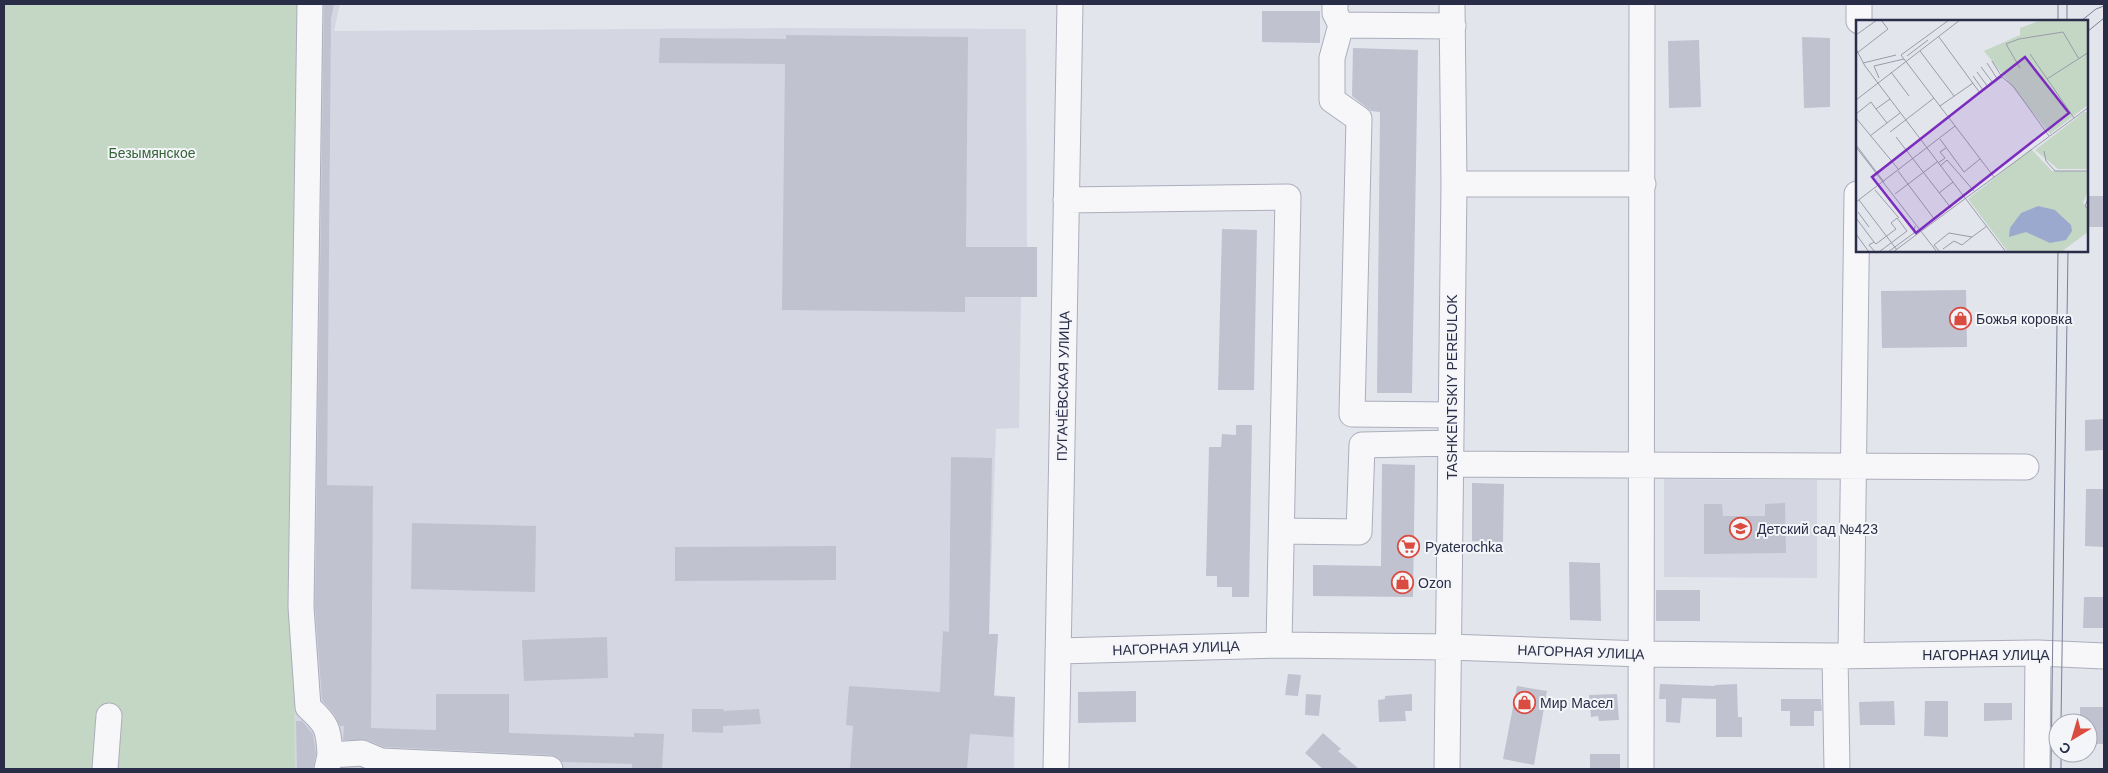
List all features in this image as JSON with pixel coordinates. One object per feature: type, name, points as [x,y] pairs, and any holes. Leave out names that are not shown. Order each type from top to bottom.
[{"type":"street","points":[[310,4],[301,607],[308,708],[321,718],[329,734],[329,762],[362,753],[380,765],[550,769]]},
{"type":"street","name":"ПУГАЧЁВСКАЯ УЛИЦА","points":[[1056,769],[1070,4]]},
{"type":"street","points":[[1641,769],[1642,4]]},
{"type":"street","points":[[1859,4],[1859,20]]},
{"type":"street","points":[[1451,414],[1352,414],[1359,119],[1332,100],[1332,58],[1338,14],[1452,15]]},
{"type":"street","name":"TASHKENTSKIY PEREULOK","points":[[1447,769],[1450,647],[1454,184],[1452,15]]},
{"type":"street","points":[[1454,184],[1643,184]]},
{"type":"street","points":[[1066,200],[1288,197],[1279,645]]},
{"type":"street","points":[[1837,769],[1853,467],[1856,252]]},
{"type":"street","points":[[1282,531],[1359,532],[1362,444],[1452,454],[1642,464],[2026,467]]},
{"type":"street","name":"НАГОРНАЯ УЛИЦА","points":[[1058,651],[1279,645],[1450,647],[1642,654],[2038,654],[2104,656]]},
{"type":"street","points":[[2037,769],[2038,654]]},
{"type":"street","points":[[105,769],[109,716]]},
{"type":"shaded area","points":[[302,4],[340,4],[334,31],[783,28],[1026,29],[1027,247],[1021,297],[1019,428],[996,429],[989,634],[998,634],[994,695],[1015,697],[1014,769],[295,769],[294,555]]},
{"type":"shaded area","name":"Детский сад №423","points":[[1664,479],[1817,480],[1817,578],[1664,577]]},
{"type":"green space","name":"Безымянское","points":[[4,4],[302,4],[294,555],[295,769],[4,769]]},
{"type":"building","points":[[324,4],[334,4],[331,19],[327,485],[373,486],[371,728],[436,730],[436,694],[509,694],[509,733],[634,737],[634,733],[664,734],[662,769],[632,769],[632,764],[562,762],[557,757],[551,755],[384,747],[367,740],[343,740],[344,726],[340,726],[334,714],[322,700],[315,607]]},
{"type":"building","points":[[1262,11],[1320,11],[1320,43],[1262,42]]},
{"type":"building","points":[[786,35],[968,37],[966,247],[1037,247],[1037,297],[965,297],[965,312],[782,310],[785,64],[659,63],[660,38],[786,39]]},
{"type":"building","points":[[1802,37],[1830,38],[1830,107],[1804,108]]},
{"type":"building","points":[[1699,40],[1701,107],[1669,108],[1668,41]]},
{"type":"building","points":[[1353,48],[1418,50],[1412,393],[1377,393],[1380,112],[1371,111],[1352,96]]},
{"type":"building","points":[[2088,196],[2104,196],[2104,227],[2088,227]]},
{"type":"building","points":[[1222,229],[1257,230],[1254,390],[1218,390]]},
{"type":"building","points":[[1966,290],[1967,347],[1882,348],[1881,291]]},
{"type":"building","points":[[2104,419],[2104,450],[2085,451],[2085,420]]},
{"type":"building","points":[[1236,425],[1252,425],[1249,597],[1232,597],[1232,587],[1217,587],[1217,576],[1206,576],[1209,447],[1221,447],[1222,434],[1236,435]]},
{"type":"building","points":[[951,457],[992,458],[989,634],[998,634],[994,696],[1015,697],[1013,737],[970,734],[967,769],[850,769],[853,726],[846,725],[849,686],[940,692],[943,631],[949,632]]},
{"type":"building","points":[[1382,464],[1415,465],[1413,597],[1313,596],[1313,565],[1381,566]]},
{"type":"building","points":[[1472,483],[1504,484],[1503,542],[1472,541]]},
{"type":"building","points":[[2086,489],[2104,489],[2104,547],[2085,546]]},
{"type":"building","points":[[1785,503],[1786,553],[1704,554],[1704,504],[1722,504],[1723,516],[1765,516],[1765,504]]},
{"type":"building","points":[[412,523],[536,526],[535,592],[411,589]]},
{"type":"building","points":[[836,546],[836,580],[675,581],[675,547]]},
{"type":"building","points":[[1569,562],[1600,563],[1601,621],[1570,620]]},
{"type":"building","points":[[1656,590],[1700,590],[1700,621],[1656,621]]},
{"type":"building","points":[[2084,597],[2104,597],[2104,628],[2083,628]]},
{"type":"building","points":[[607,637],[608,678],[524,681],[522,640]]},
{"type":"building","points":[[1288,674],[1301,675],[1298,696],[1285,695]]},
{"type":"building","points":[[1660,684],[1715,686],[1737,684],[1738,717],[1742,717],[1742,737],[1716,737],[1716,699],[1682,698],[1680,723],[1666,722],[1666,699],[1659,699]]},
{"type":"building","points":[[1517,686],[1547,691],[1534,765],[1503,759]]},
{"type":"building","points":[[1136,691],[1136,722],[1078,723],[1078,692]]},
{"type":"building","points":[[1306,694],[1321,695],[1319,716],[1305,715]]},
{"type":"building","points":[[1412,694],[1412,711],[1405,711],[1406,721],[1379,722],[1378,700],[1385,699],[1385,696]]},
{"type":"building","points":[[1617,694],[1619,720],[1599,721],[1598,716],[1591,717],[1589,695]]},
{"type":"building","points":[[1781,699],[1821,699],[1822,711],[1814,711],[1814,726],[1790,726],[1790,711],[1781,711]]},
{"type":"building","points":[[1894,701],[1895,725],[1860,725],[1859,702]]},
{"type":"building","points":[[1925,701],[1948,701],[1948,737],[1924,736]]},
{"type":"building","points":[[1984,703],[2012,703],[2012,720],[1984,721]]},
{"type":"building","points":[[2080,707],[2104,707],[2104,744],[2098,744],[2098,713],[2080,713]]},
{"type":"building","points":[[692,709],[724,709],[723,711],[759,709],[761,724],[723,726],[723,733],[692,732]]},
{"type":"building","points":[[296,721],[302,721],[313,734],[316,754],[313,769],[297,769]]},
{"type":"building","points":[[1323,733],[1341,749],[1338,751],[1359,769],[1323,769],[1305,753]]},
{"type":"building","points":[[1590,754],[1620,754],[1620,769],[1590,769]]},
{"type":"tram line","points":[[2058,4],[2058,20]]},
{"type":"tram line","points":[[2067,4],[2067,20]]},
{"type":"tram line","points":[[2082,20],[2096,9],[2104,6]]},
{"type":"tram line","points":[[2088,31],[2104,18]]},
{"type":"tram line","points":[[2051,769],[2058,252]]},
{"type":"tram line","points":[[2061,713],[2068,252]]},
{"type":"tram line","points":[[2061,763],[2061,769]]},
{"type":"place","name":"Божья коровка","points":[[1960,319]]},
{"type":"place","name":"Детский сад №423","points":[[1741,529]]},
{"type":"place","name":"Pyaterochka","points":[[1409,547]]},
{"type":"place","name":"Ozon","points":[[1402,583]]},
{"type":"place","name":"Мир Масел","points":[[1524,703]]}]
